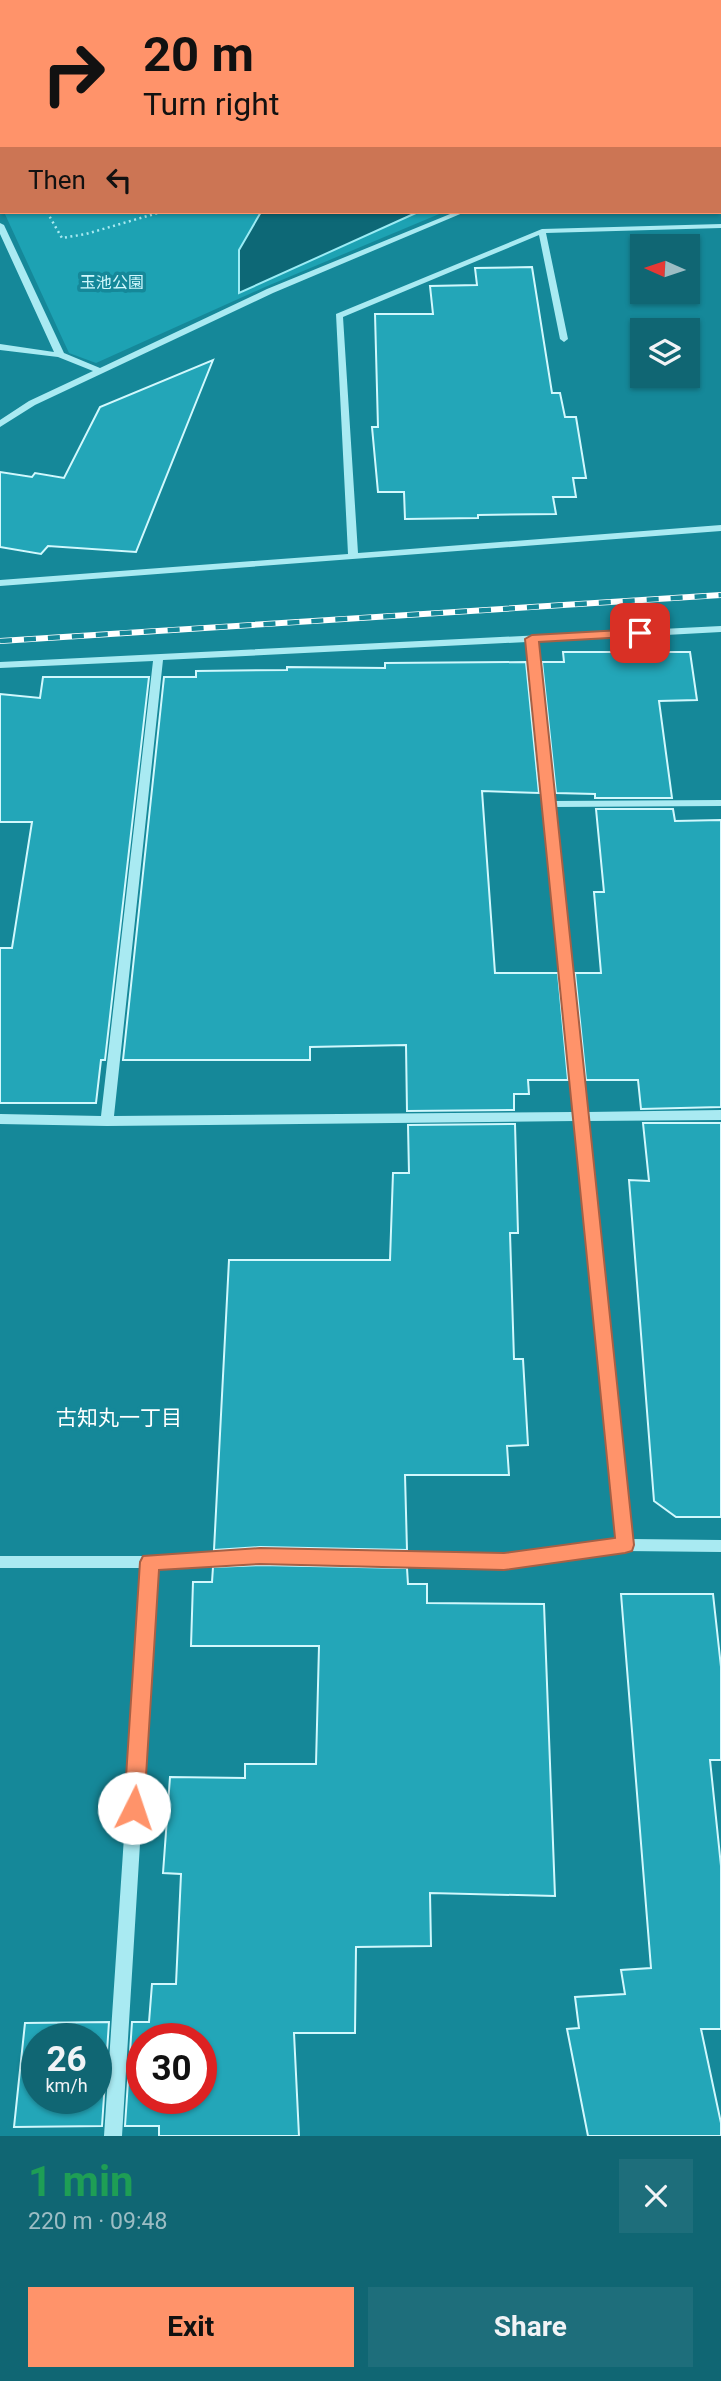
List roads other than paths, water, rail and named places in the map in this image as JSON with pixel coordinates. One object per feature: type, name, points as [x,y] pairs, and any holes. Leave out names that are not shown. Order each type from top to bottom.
[{"type":"street","points":[[0,424],[32,403],[270,291],[456,214]]},
{"type":"street","points":[[0,225],[60,355]]},
{"type":"street","points":[[353,556],[339,316],[542,231],[721,226]]},
{"type":"street","points":[[542,231],[564,339]]},
{"type":"street","points":[[0,346],[60,355],[100,371]]},
{"type":"street","points":[[0,583],[721,528]]},
{"type":"street","points":[[0,665],[721,629]]},
{"type":"street","points":[[532,639],[625,1545]]},
{"type":"street","points":[[107,1121],[158,657]]},
{"type":"street","points":[[547,804],[721,803]]},
{"type":"street","points":[[0,1119],[107,1121],[721,1115]]},
{"type":"street","points":[[0,1562],[150,1562],[260,1556],[504,1561],[625,1545],[721,1546]]},
{"type":"street","points":[[113,2136],[150,1562]]},
{"type":"railway","points":[[0,641],[721,595]]},
{"type":"district","name":"古知丸一丁目","points":[[119,1418]]},
{"type":"park label","name":"玉池公園","points":[[112,282]]}]
